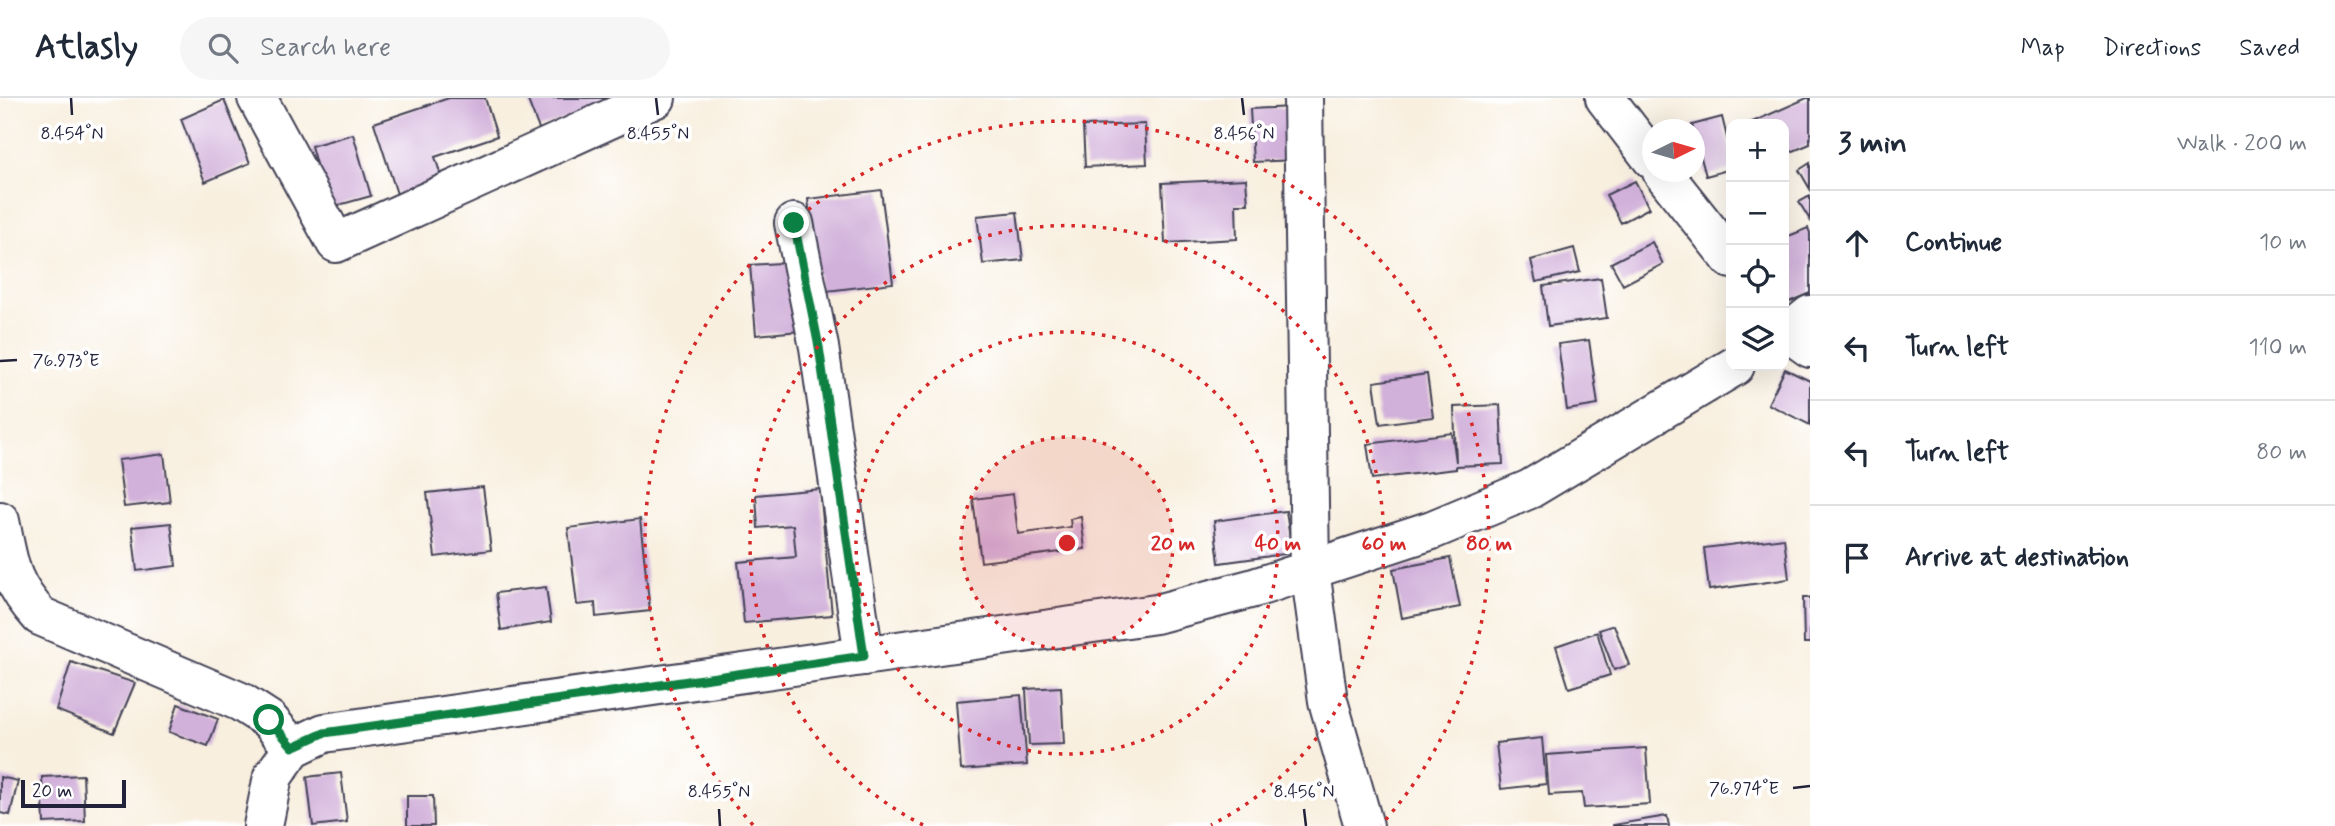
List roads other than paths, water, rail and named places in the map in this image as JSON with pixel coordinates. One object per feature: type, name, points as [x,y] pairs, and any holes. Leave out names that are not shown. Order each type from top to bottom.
[{"type":"street","points":[[257,98],[336,243],[656,98]]},
{"type":"street","points":[[1303,98],[1310,570],[1328,701],[1364,826]]},
{"type":"street","points":[[1605,98],[1642,145]]},
{"type":"street","points":[[1670,182],[1726,253]]},
{"type":"street","points":[[794,223],[819,347],[864,656]]},
{"type":"street","points":[[263,826],[273,776],[293,747],[324,733],[1156,614],[1310,570],[1432,530],[1531,489],[1727,371]]},
{"type":"street","points":[[0,521],[12,577],[40,616],[241,702],[269,720],[293,747]]}]
